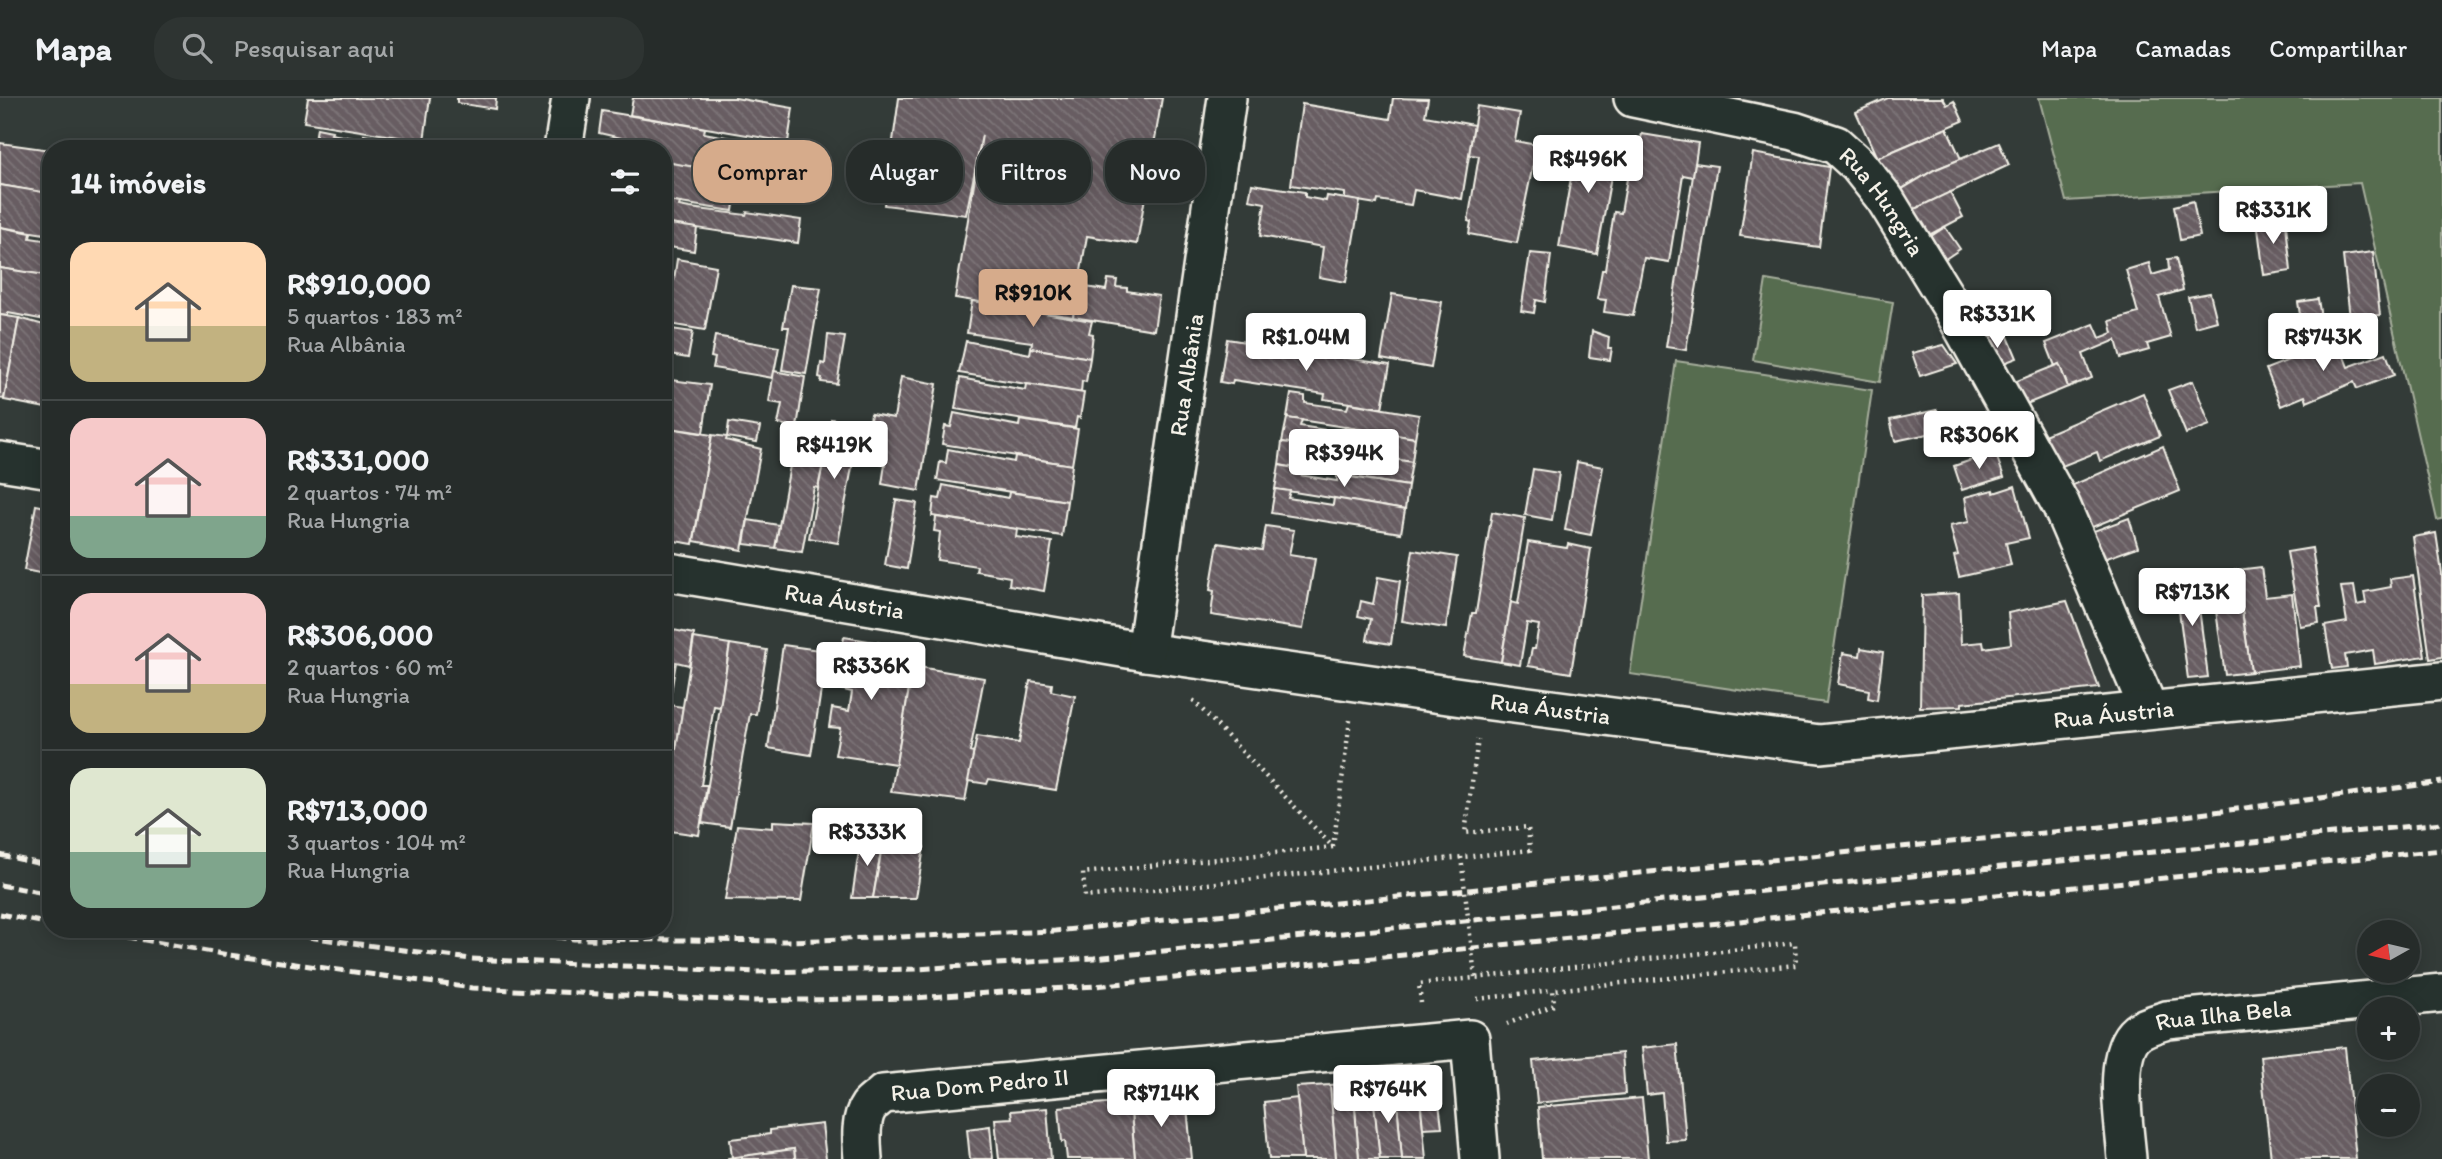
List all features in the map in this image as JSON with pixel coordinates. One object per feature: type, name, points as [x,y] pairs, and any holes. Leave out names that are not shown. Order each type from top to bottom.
[{"type":"street","points":[[564,140],[571,98]]},
{"type":"street","name":"Rua Albânia","points":[[1146,652],[1227,98]]},
{"type":"street","name":"Rua Hungria","points":[[1633,98],[1794,131],[1836,145],[1858,165],[1885,199],[1952,308],[2061,505],[2149,710]]},
{"type":"street","points":[[0,461],[42,468]]},
{"type":"street","name":"Rua Áustria","points":[[672,573],[1146,652],[1820,744],[2442,681]]},
{"type":"street","name":"Rua Ilha Bela","points":[[2127,1159],[2122,1066],[2127,1045],[2137,1032],[2167,1020],[2442,993]]},
{"type":"street","points":[[1470,1040],[1480,1159]]},
{"type":"street","name":"Rua Dom Pedro II","points":[[863,1159],[861,1136],[869,1106],[883,1094],[1470,1040]]},
{"type":"path","points":[[1146,652],[1333,846]]},
{"type":"path","points":[[1333,846],[1355,682]]},
{"type":"path","points":[[1333,846],[1083,873],[1085,897],[1530,850],[1528,827],[1465,833],[1483,700]]},
{"type":"path","points":[[1461,857],[1475,977]]},
{"type":"path","points":[[1432,1003],[1421,1004],[1419,984],[1795,943],[1796,965],[1466,1000]]},
{"type":"path","points":[[1470,1040],[1554,1005],[1553,990]]},
{"type":"green space","points":[[2039,98],[2442,98],[2442,519],[2437,520],[2360,183],[2066,201]]},
{"type":"green space","points":[[1766,280],[1893,302],[1880,382],[1753,360]]},
{"type":"green space","points":[[1676,361],[1872,390],[1826,703],[1630,674]]},
{"type":"building","points":[[308,98],[430,98],[424,140],[304,122]]},
{"type":"building","points":[[457,98],[496,98],[495,109],[457,103]]},
{"type":"building","points":[[633,98],[735,98],[793,108],[788,140],[630,115]]},
{"type":"building","points":[[899,98],[1162,98],[1155,140],[1105,140],[1105,203],[1144,203],[1137,244],[1087,236],[1073,317],[955,298],[977,165],[977,203],[1091,203],[1091,140],[981,140],[982,135],[981,140],[977,140],[977,160],[966,215],[884,205],[963,203],[963,140],[893,140]]},
{"type":"building","points":[[1393,98],[1428,99],[1425,116],[1474,125],[1462,199],[1414,190],[1411,205],[1378,200],[1377,204],[1345,199],[1345,193],[1291,185],[1302,104],[1390,119]]},
{"type":"building","points":[[1888,98],[1943,98],[1947,105],[1954,101],[1963,121],[1877,158],[1856,112]]},
{"type":"building","points":[[1477,106],[1520,113],[1515,141],[1537,145],[1517,243],[1469,234],[1471,222],[1468,221],[1479,156],[1469,155]]},
{"type":"building","points":[[602,111],[705,128],[704,133],[742,140],[693,140],[693,167],[672,163],[672,140],[626,139],[599,133]]},
{"type":"building","points":[[317,128],[332,131],[331,134],[364,140],[315,140]]},
{"type":"building","points":[[1947,128],[1961,159],[1934,170],[1893,194],[1877,158]]},
{"type":"building","points":[[1642,134],[1698,143],[1693,177],[1683,175],[1669,262],[1644,258],[1633,316],[1604,312],[1606,300],[1597,299],[1602,270],[1605,270],[1614,212],[1621,213],[1632,150],[1638,151]]},
{"type":"building","points":[[364,135],[378,138],[364,140]]},
{"type":"building","points":[[1578,137],[1617,143],[1597,254],[1559,247]]},
{"type":"building","points":[[0,143],[42,149],[42,192],[0,185]]},
{"type":"building","points":[[1999,143],[2009,165],[1902,215],[1889,197],[1934,170]]},
{"type":"building","points":[[1753,153],[1829,167],[1819,247],[1740,236]]},
{"type":"building","points":[[672,163],[693,167],[693,203],[734,203],[733,211],[672,202]]},
{"type":"building","points":[[1695,163],[1717,166],[1686,350],[1666,347]]},
{"type":"building","points":[[1252,184],[1305,192],[1305,197],[1326,201],[1327,196],[1360,201],[1346,282],[1319,277],[1323,247],[1260,236],[1265,203],[1249,200]]},
{"type":"building","points":[[0,185],[42,192],[42,234],[0,227]]},
{"type":"building","points":[[1950,192],[1963,217],[1916,242],[1902,215]]},
{"type":"building","points":[[2193,201],[2200,236],[2180,240],[2174,206]]},
{"type":"building","points":[[672,202],[690,208],[746,215],[747,212],[801,220],[798,243],[672,224]]},
{"type":"building","points":[[2267,212],[2269,228],[2286,225],[2291,271],[2264,275],[2256,213]]},
{"type":"building","points":[[672,224],[697,228],[694,251],[672,247]]},
{"type":"building","points":[[0,227],[31,233],[30,238],[42,240],[42,275],[0,268]]},
{"type":"building","points":[[1945,227],[1960,249],[1935,266],[1919,244]]},
{"type":"building","points":[[2373,252],[2380,315],[2350,318],[2343,256]]},
{"type":"building","points":[[1530,253],[1551,255],[1545,302],[1536,300],[1534,313],[1521,311]]},
{"type":"building","points":[[2176,258],[2183,290],[2159,297],[2171,337],[2147,344],[2149,350],[2121,358],[2116,340],[2083,354],[2092,378],[2068,387],[2059,364],[2055,366],[2046,343],[2094,324],[2100,338],[2113,333],[2110,321],[2138,313],[2126,270],[2149,263],[2152,275],[2169,270],[2168,259]]},
{"type":"building","points":[[677,259],[716,266],[705,330],[672,324]]},
{"type":"building","points":[[0,268],[42,275],[42,319],[8,313],[8,316],[0,315]]},
{"type":"building","points":[[1108,279],[1117,280],[1116,287],[1127,288],[1127,291],[1159,296],[1154,330],[1073,317],[1078,286],[1106,290]]},
{"type":"building","points":[[791,285],[821,288],[806,374],[782,370],[789,327],[783,327]]},
{"type":"building","points":[[2210,293],[2217,321],[2195,327],[2188,297]]},
{"type":"building","points":[[1392,294],[1442,302],[1431,368],[1381,359]]},
{"type":"building","points":[[2318,299],[2321,318],[2301,321],[2298,302]]},
{"type":"building","points":[[972,301],[1092,321],[1089,333],[1093,334],[1090,358],[1031,348],[1032,342],[967,333]]},
{"type":"building","points":[[2021,302],[2029,324],[1975,343],[1967,321]]},
{"type":"building","points":[[0,315],[19,318],[4,399],[0,398]]},
{"type":"building","points":[[19,318],[42,324],[42,407],[4,400]]},
{"type":"building","points":[[672,329],[693,332],[688,358],[672,355]]},
{"type":"building","points":[[1592,331],[1609,337],[1608,348],[1612,348],[1610,360],[1589,357]]},
{"type":"building","points":[[2006,332],[2017,358],[1988,369],[1977,342]]},
{"type":"building","points":[[828,335],[845,337],[837,384],[821,382],[822,378],[819,377],[821,363],[825,364]]},
{"type":"building","points":[[715,336],[779,347],[773,378],[713,368],[715,358],[711,357]]},
{"type":"building","points":[[1227,339],[1390,365],[1382,408],[1324,399],[1325,394],[1233,380],[1232,384],[1220,382]]},
{"type":"building","points":[[966,341],[1030,354],[1031,348],[1090,358],[1086,382],[1082,381],[1081,393],[959,373]]},
{"type":"building","points":[[2338,341],[2348,367],[2386,353],[2394,375],[2357,389],[2354,382],[2307,402],[2305,396],[2281,406],[2266,369],[2289,360],[2287,354]]},
{"type":"building","points":[[1944,345],[1957,364],[1920,376],[1912,353]]},
{"type":"building","points":[[2059,364],[2068,387],[2017,408],[2007,385]]},
{"type":"building","points":[[774,371],[805,377],[797,427],[778,424],[782,404],[769,402]]},
{"type":"building","points":[[901,377],[937,384],[919,491],[882,484],[885,464],[868,461],[870,452],[865,451],[871,414],[894,418]]},
{"type":"building","points":[[960,378],[1025,390],[1026,384],[1084,393],[1080,418],[1077,417],[1075,428],[955,409]]},
{"type":"building","points":[[672,380],[710,385],[703,433],[672,428]]},
{"type":"building","points":[[2193,381],[2210,425],[2186,434],[2168,390]]},
{"type":"building","points":[[2143,393],[2160,436],[2100,461],[2097,452],[2057,468],[2042,436]]},
{"type":"building","points":[[1291,394],[1305,396],[1305,403],[1347,409],[1349,403],[1419,415],[1415,438],[1287,418]]},
{"type":"building","points":[[1937,410],[1942,431],[1895,441],[1890,420]]},
{"type":"building","points":[[954,413],[1019,426],[1020,420],[1078,429],[1072,465],[942,444],[945,426],[951,427]]},
{"type":"building","points":[[1287,418],[1302,420],[1300,426],[1344,433],[1345,427],[1415,438],[1412,462],[1282,442]]},
{"type":"building","points":[[831,419],[860,424],[838,543],[809,538]]},
{"type":"building","points":[[729,422],[760,427],[757,442],[727,437]]},
{"type":"building","points":[[797,427],[829,434],[818,488],[814,487],[802,552],[775,548]]},
{"type":"building","points":[[672,428],[712,435],[693,544],[672,540]]},
{"type":"building","points":[[712,435],[727,437],[726,440],[761,449],[742,550],[694,541]]},
{"type":"building","points":[[1282,442],[1298,444],[1297,450],[1340,457],[1342,451],[1412,462],[1408,486],[1279,465]]},
{"type":"building","points":[[2163,446],[2180,491],[2085,530],[2066,488]]},
{"type":"building","points":[[948,449],[1014,462],[1015,456],[1072,465],[1067,501],[937,480],[940,462],[946,463]]},
{"type":"building","points":[[1995,452],[2004,477],[1962,490],[1954,466]]},
{"type":"building","points":[[1577,462],[1603,467],[1591,535],[1565,530]]},
{"type":"building","points":[[1279,465],[1294,468],[1293,474],[1337,481],[1337,475],[1408,486],[1405,510],[1275,489]]},
{"type":"building","points":[[1533,469],[1559,473],[1552,520],[1525,515]]},
{"type":"building","points":[[943,485],[1008,498],[1009,492],[1067,501],[1062,536],[932,516],[934,498],[940,499]]},
{"type":"building","points":[[2015,486],[2029,538],[2006,543],[2011,565],[1959,577],[1954,556],[1958,555],[1950,526],[1969,522],[1965,497],[1993,490],[1994,493]]},
{"type":"building","points":[[1275,489],[1290,491],[1288,498],[1333,505],[1334,498],[1405,510],[1401,533],[1271,513]]},
{"type":"building","points":[[896,500],[917,503],[907,569],[885,565]]},
{"type":"building","points":[[36,505],[42,506],[42,573],[24,570]]},
{"type":"building","points":[[1492,512],[1525,518],[1501,662],[1464,656],[1472,613],[1476,613]]},
{"type":"building","points":[[936,517],[1017,529],[1016,537],[1052,542],[1044,591],[1009,585],[1010,577],[976,571],[977,566],[937,560],[940,532],[934,531]]},
{"type":"building","points":[[2129,518],[2138,547],[2090,564],[2080,536]]},
{"type":"building","points":[[748,520],[779,525],[775,548],[744,544]]},
{"type":"building","points":[[1266,526],[1294,530],[1289,555],[1315,559],[1303,629],[1211,615],[1214,591],[1210,590],[1218,543],[1262,550]]},
{"type":"building","points":[[2436,533],[2442,573],[2442,657],[2430,659],[2413,537]]},
{"type":"building","points":[[1528,542],[1567,548],[1568,544],[1591,549],[1571,673],[1528,666],[1532,649],[1535,649],[1539,625],[1527,623],[1520,665],[1501,662],[1511,602],[1518,604]]},
{"type":"building","points":[[2312,548],[2321,607],[2317,607],[2319,623],[2300,626],[2287,552]]},
{"type":"building","points":[[1413,550],[1457,557],[1446,628],[1402,621]]},
{"type":"building","points":[[2261,567],[2265,597],[2292,594],[2300,666],[2251,672],[2236,570]]},
{"type":"building","points":[[2236,570],[2251,672],[2225,675],[2211,575]]},
{"type":"building","points":[[2413,576],[2425,656],[2375,664],[2373,650],[2345,655],[2347,667],[2332,669],[2325,626],[2347,622],[2341,587],[2354,586],[2357,605],[2366,603],[2364,592],[2391,587],[2390,579]]},
{"type":"building","points":[[1378,577],[1400,581],[1391,644],[1367,640],[1371,619],[1358,616],[1361,601],[1373,604]]},
{"type":"building","points":[[2195,577],[2208,677],[2188,679],[2175,580]]},
{"type":"building","points":[[1959,593],[1961,644],[1983,642],[1984,648],[2011,644],[2008,613],[2067,601],[2099,688],[1962,703],[1962,706],[1920,707],[1922,595]]},
{"type":"building","points":[[672,630],[694,634],[689,665],[676,662],[672,687]]},
{"type":"building","points":[[844,637],[894,645],[891,663],[913,666],[896,764],[835,755],[840,728],[829,727],[832,708],[849,711],[852,692],[836,688]]},
{"type":"building","points":[[694,638],[730,644],[720,707],[714,706],[701,785],[707,785],[699,835],[672,831],[672,774]]},
{"type":"building","points":[[730,644],[767,650],[756,714],[750,714],[730,827],[702,823]]},
{"type":"building","points":[[783,645],[827,651],[811,755],[768,748]]},
{"type":"building","points":[[1861,648],[1883,652],[1877,700],[1868,698],[1869,690],[1838,684],[1843,653],[1860,656]]},
{"type":"building","points":[[913,666],[984,678],[970,752],[974,753],[965,801],[891,792]]},
{"type":"building","points":[[1030,681],[1052,684],[1051,691],[1075,696],[1056,790],[989,779],[987,784],[968,781],[977,736],[1019,743]]},
{"type":"building","points":[[672,705],[683,707],[672,772]]},
{"type":"building","points":[[773,821],[814,823],[801,901],[725,900],[737,825],[773,828]]},
{"type":"building","points":[[861,837],[883,841],[873,898],[852,898]]},
{"type":"building","points":[[883,841],[924,847],[916,898],[873,898]]},
{"type":"building","points":[[1677,1044],[1686,1140],[1666,1141],[1662,1093],[1647,1095],[1642,1048]]},
{"type":"building","points":[[2345,1047],[2356,1159],[2271,1159],[2260,1056]]},
{"type":"building","points":[[1622,1053],[1625,1094],[1537,1103],[1533,1061]]},
{"type":"building","points":[[1418,1076],[1426,1159],[1402,1159],[1395,1079]]},
{"type":"building","points":[[1418,1076],[1433,1079],[1437,1088],[1442,1127],[1423,1128]]},
{"type":"building","points":[[1372,1081],[1380,1159],[1359,1159],[1353,1083]]},
{"type":"building","points":[[1353,1083],[1359,1159],[1336,1159],[1330,1085]]},
{"type":"building","points":[[1330,1085],[1336,1159],[1303,1159],[1296,1087]]},
{"type":"building","points":[[1396,1091],[1402,1159],[1380,1159],[1373,1093]]},
{"type":"building","points":[[1186,1097],[1192,1159],[1135,1159],[1130,1101]]},
{"type":"building","points":[[1297,1098],[1303,1159],[1269,1159],[1264,1102]]},
{"type":"building","points":[[1642,1098],[1648,1159],[1542,1159],[1538,1107]]},
{"type":"building","points":[[1130,1101],[1135,1159],[1067,1159],[1065,1141],[1062,1142],[1059,1107]]},
{"type":"building","points":[[1047,1108],[1051,1159],[999,1159],[995,1119],[1012,1118],[1011,1111]]},
{"type":"building","points":[[822,1124],[826,1159],[795,1159],[794,1149],[732,1158],[730,1139],[770,1134],[770,1130]]},
{"type":"building","points":[[990,1126],[993,1159],[970,1159],[967,1129]]},
{"type":"building","points":[[794,1149],[795,1159],[728,1159],[728,1158]]},
{"type":"railway","points":[[565,938],[792,941],[1055,931],[2093,828],[2442,782]]},
{"type":"railway","points":[[315,938],[470,959],[756,972],[916,969],[1094,958],[2442,823]]},
{"type":"railway","points":[[134,938],[229,955],[472,988],[748,1001],[913,998],[1096,986],[2442,850]]},
{"type":"railway","points":[[0,855],[42,864]]},
{"type":"railway","points":[[0,885],[42,892]]},
{"type":"railway","points":[[0,914],[42,922]]}]
